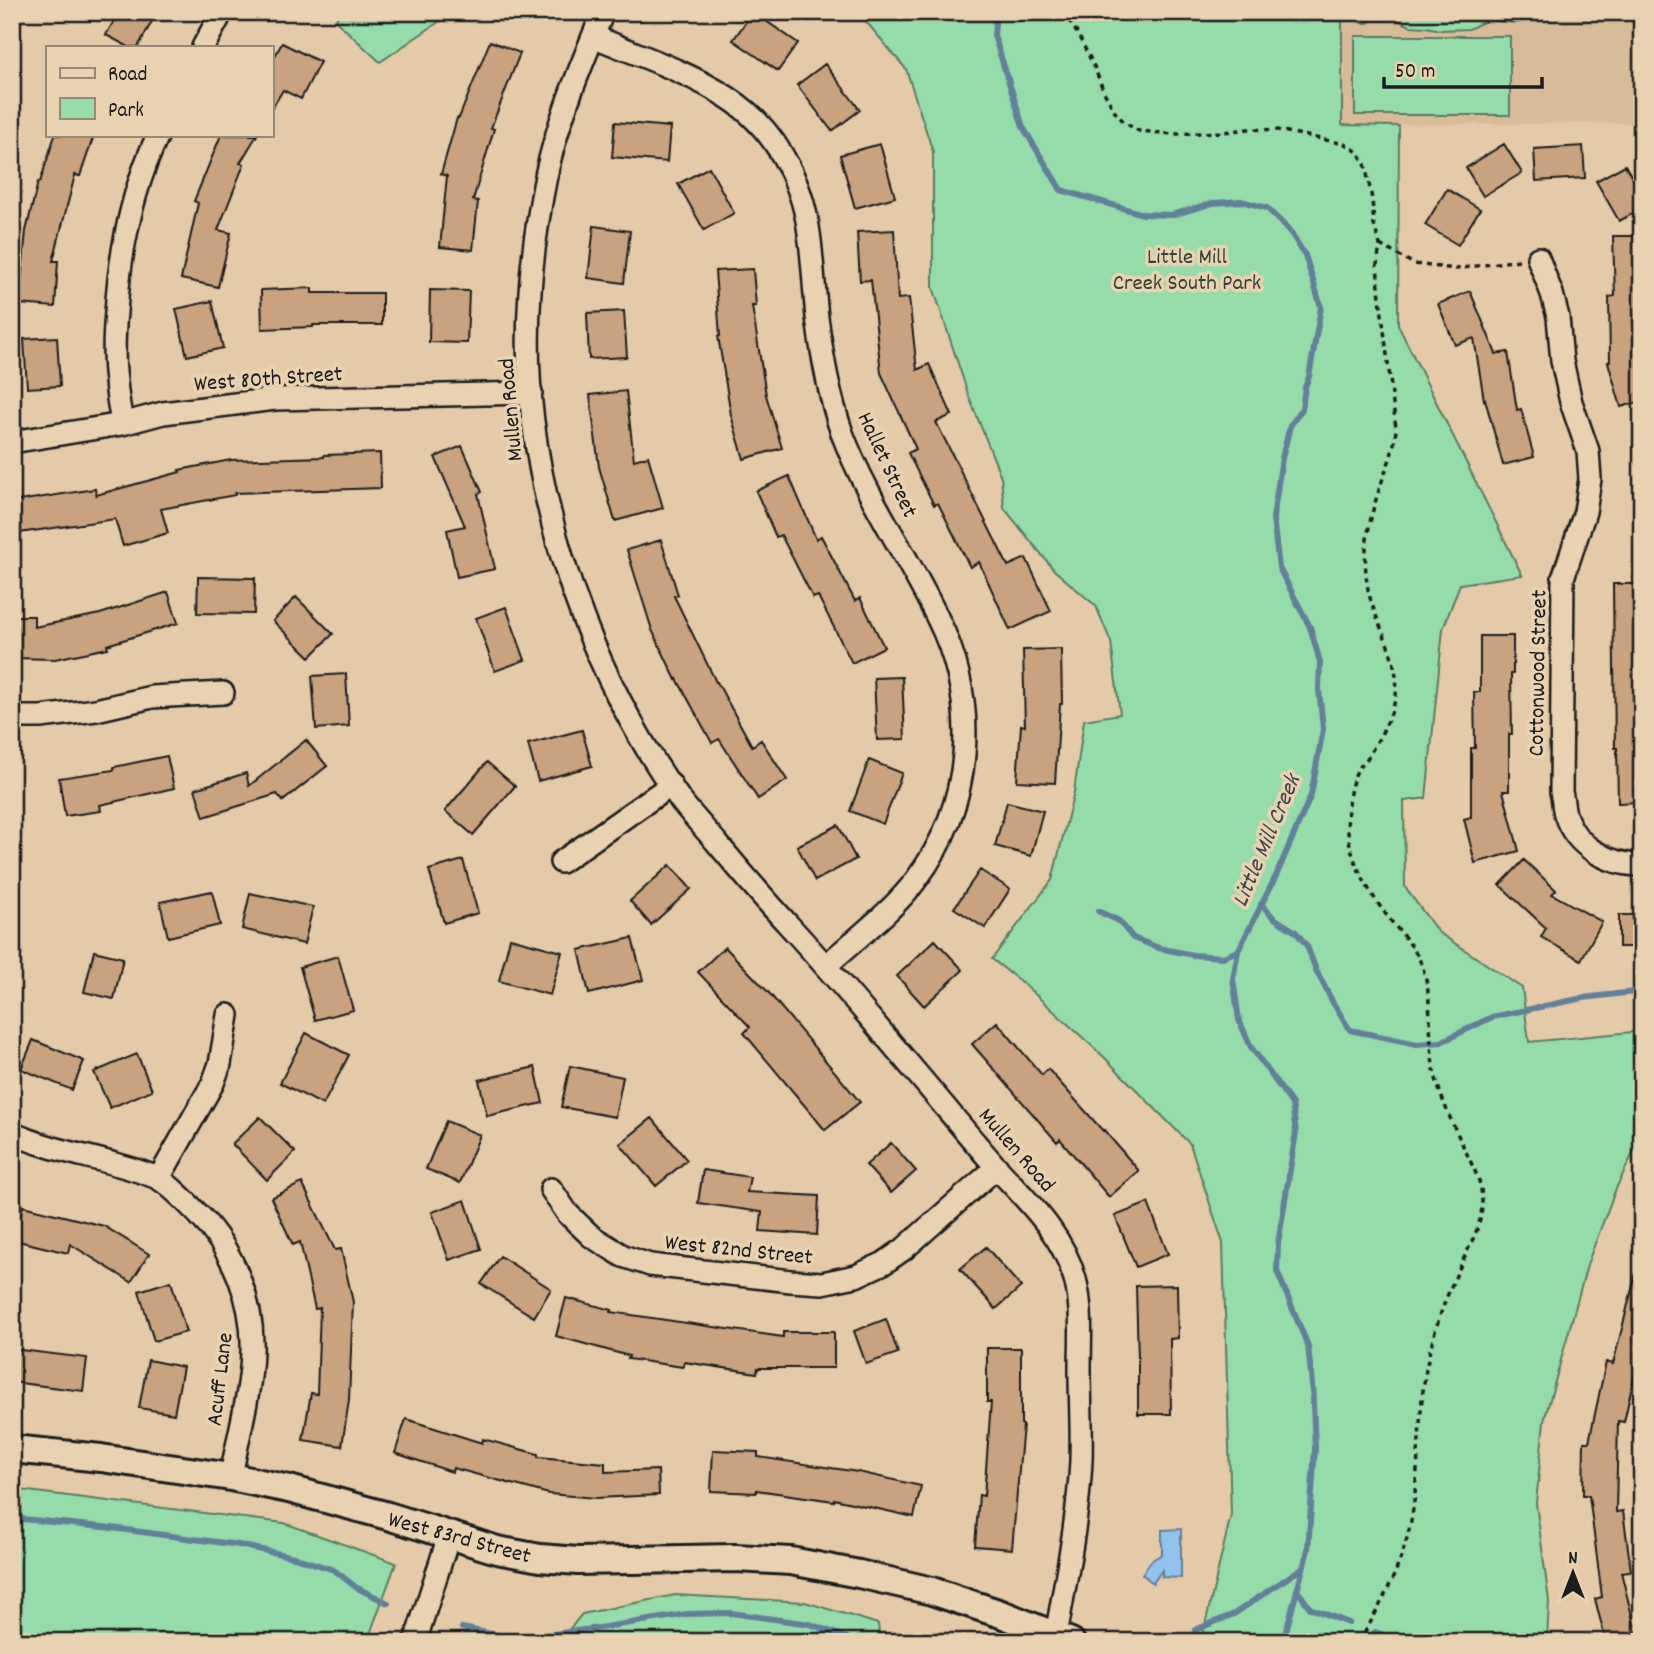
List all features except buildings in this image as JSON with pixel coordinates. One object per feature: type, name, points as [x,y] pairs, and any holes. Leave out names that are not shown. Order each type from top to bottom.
[{"type":"street","points":[[204,46],[222,12]]},
{"type":"street","name":"Mullen Road","points":[[603,12],[566,103],[547,174],[534,249],[530,303],[531,393],[538,455],[556,535],[580,610],[611,682],[636,729],[684,805],[1044,1219],[1060,1242],[1074,1277],[1080,1303],[1081,1459],[1061,1640]]},
{"type":"street","name":"Hallet Street","points":[[593,36],[697,80],[728,97],[772,139],[792,171],[809,231],[825,373],[842,432],[870,495],[938,617],[952,648],[962,686],[966,732],[962,777],[939,842],[915,881],[900,898],[826,966]]},
{"type":"street","points":[[122,424],[115,379],[114,334],[119,270],[132,207],[157,136]]},
{"type":"street","name":"Cottonwood Street","points":[[1538,258],[1558,317],[1562,361],[1588,451],[1590,479],[1586,512],[1563,578],[1561,792],[1565,816],[1581,844],[1606,859],[1642,865]]},
{"type":"street","name":"West 80th Street","points":[[12,442],[122,424],[163,413],[275,399],[531,393]]},
{"type":"street","points":[[12,717],[41,717],[96,710],[152,697],[223,694]]},
{"type":"street","points":[[561,862],[671,785]]},
{"type":"street","points":[[159,1178],[213,1083],[220,1064],[228,1015]]},
{"type":"street","name":"Acuff Lane","points":[[12,1133],[33,1143],[100,1159],[159,1178],[205,1221],[228,1254],[248,1306],[252,1351],[248,1390],[231,1477]]},
{"type":"street","name":"West 82nd Street","points":[[551,1189],[568,1214],[591,1236],[623,1256],[650,1265],[791,1282],[822,1283],[856,1276],[884,1263],[904,1249],[997,1167]]},
{"type":"street","name":"West 83rd Street","points":[[12,1449],[101,1458],[231,1477],[289,1489],[497,1550],[540,1559],[791,1561],[932,1591],[1004,1615],[1061,1640]]},
{"type":"street","points":[[415,1642],[449,1536]]},
{"type":"path","points":[[1064,12],[1093,64],[1104,92],[1115,112],[1125,123],[1139,131],[1174,134],[1248,129],[1278,130],[1345,144],[1358,152],[1365,164],[1372,199],[1374,225],[1380,245],[1377,265],[1396,428],[1395,445],[1371,516],[1365,556],[1370,598],[1398,682],[1395,702],[1385,725],[1366,761],[1358,769],[1352,785],[1348,832],[1354,858],[1366,884],[1419,958],[1428,987],[1434,1070],[1444,1103],[1481,1189],[1480,1218],[1432,1341],[1420,1418],[1412,1510],[1404,1551],[1384,1597],[1359,1641],[1365,1642]]},
{"type":"path","points":[[1380,245],[1414,264],[1456,268],[1538,258]]},
{"type":"shaded area","points":[[1342,12],[1642,12],[1642,123],[1342,125]]},
{"type":"green space","points":[[339,12],[443,12],[446,17],[380,62],[336,21]]},
{"type":"green space","name":"Little Mill Creek South Park","points":[[858,12],[1342,12],[1342,125],[1399,126],[1398,325],[1522,575],[1460,584],[1443,629],[1426,798],[1404,801],[1405,887],[1438,932],[1522,988],[1529,1042],[1642,1031],[1642,1134],[1615,1191],[1588,1262],[1544,1421],[1536,1503],[1549,1601],[1547,1642],[1201,1642],[1231,1515],[1223,1243],[1190,1144],[1103,1056],[992,959],[1052,880],[1074,792],[1084,720],[1120,714],[1111,642],[1096,606],[1054,570],[1004,508],[1001,477],[968,394],[933,287],[933,152],[906,69]]},
{"type":"green space","points":[[1352,12],[1530,12],[1525,21],[1515,23],[1487,20],[1469,29],[1441,30],[1410,26],[1394,18],[1372,18],[1368,23],[1361,23]]},
{"type":"green space","points":[[1355,36],[1510,36],[1510,115],[1355,115]]},
{"type":"green space","points":[[12,1489],[284,1523],[396,1563],[367,1642],[12,1642]]},
{"type":"green space","points":[[675,1595],[805,1602],[878,1624],[880,1642],[559,1642],[582,1614]]},
{"type":"water","points":[[1181,1529],[1181,1578],[1162,1577],[1162,1570],[1153,1583],[1142,1574],[1151,1561],[1162,1554],[1162,1530]]},
{"type":"waterway","name":"Little Mill Creek","points":[[996,12],[994,35],[1023,127],[1061,190],[1143,214],[1172,215],[1213,203],[1241,201],[1267,208],[1289,230],[1305,255],[1321,307],[1302,409],[1290,426],[1282,458],[1273,518],[1279,568],[1310,627],[1320,662],[1319,689],[1323,729],[1311,795],[1276,876],[1238,951],[1233,979],[1239,1020],[1251,1047],[1292,1104],[1296,1132],[1278,1244],[1277,1271],[1308,1346],[1315,1448],[1308,1550],[1283,1642]]},
{"type":"waterway","points":[[1261,904],[1274,918],[1296,932],[1307,946],[1316,970],[1350,1030],[1417,1044],[1441,1042],[1492,1017],[1583,998],[1642,991]]},
{"type":"waterway","points":[[1098,911],[1119,921],[1133,938],[1159,948],[1193,955],[1223,957],[1238,951]]},
{"type":"waterway","points":[[12,1518],[239,1545],[294,1557],[334,1570],[357,1588],[388,1603]]},
{"type":"waterway","points":[[1195,1630],[1234,1614],[1302,1568]]},
{"type":"waterway","points":[[1297,1590],[1310,1608],[1349,1623]]},
{"type":"waterway","points":[[462,1628],[502,1636],[538,1636],[687,1614],[731,1613],[810,1624],[858,1642]]},
{"type":"waterway","points":[[1375,1632],[1406,1642]]}]
